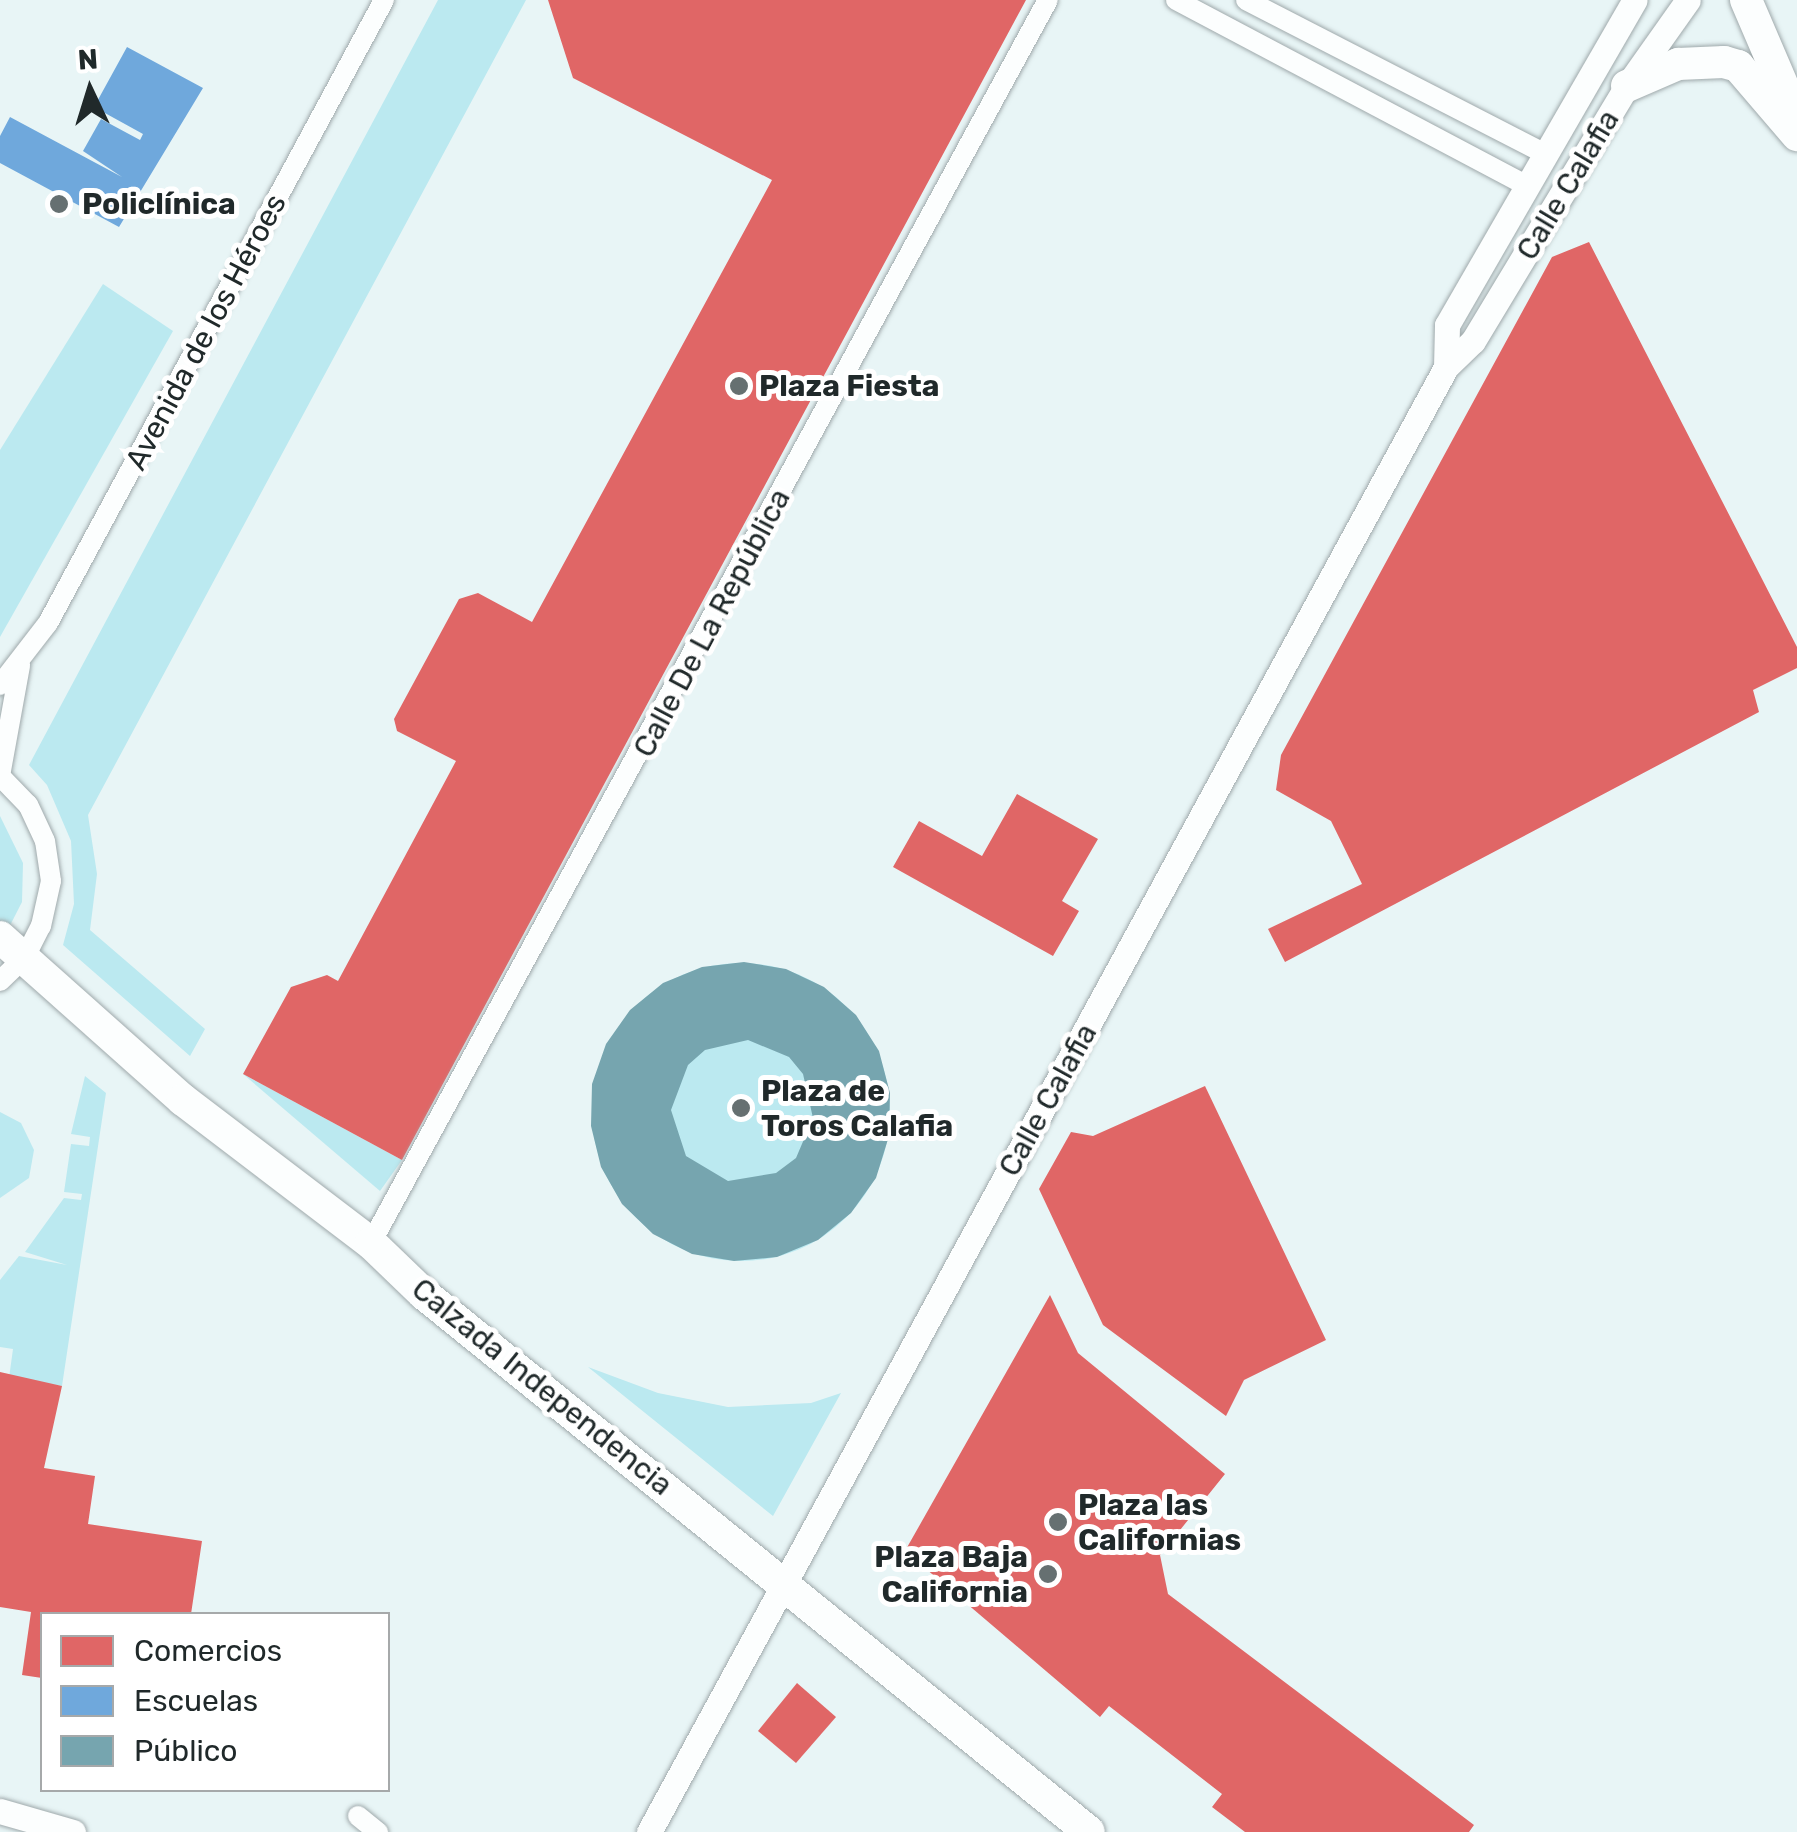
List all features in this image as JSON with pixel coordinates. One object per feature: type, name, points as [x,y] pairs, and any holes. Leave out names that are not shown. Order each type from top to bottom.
[{"type":"main road","points":[[1746,0],[1797,119]]},
{"type":"main road","points":[[1627,86],[1678,64],[1724,62],[1738,66],[1797,135]]},
{"type":"main road","name":"Calzada Independencia","points":[[12,947],[183,1100],[371,1243],[424,1294],[1089,1832]]},
{"type":"street","name":"Avenida de los Héroes","points":[[0,685],[48,624],[384,0]]},
{"type":"street","name":"Calle De La República","points":[[371,1243],[1048,0]]},
{"type":"street","points":[[1176,0],[1529,188]]},
{"type":"street","points":[[1246,0],[1546,154]]},
{"type":"street","name":"Calle Calafia","points":[[1446,367],[1447,325],[1635,0]]},
{"type":"street","name":"Calle Calafia","points":[[649,1832],[1446,367],[1473,342],[1627,86],[1688,0]]},
{"type":"street","name":"Avenida de los Héroes","points":[[0,776],[21,661]]},
{"type":"street","points":[[0,776],[28,805],[47,854],[50,881],[42,926],[12,947],[0,981]]},
{"type":"street","points":[[0,1811],[74,1832]]},
{"type":"street","points":[[358,1816],[378,1832]]},
{"type":"shaded area","points":[[438,0],[526,0],[88,815],[97,874],[90,930],[205,1029],[190,1056],[63,945],[74,904],[71,841],[47,785],[29,765]]},
{"type":"shaded area","points":[[103,284],[173,331],[0,637],[0,450]]},
{"type":"shaded area","points":[[0,816],[23,863],[22,902],[0,945]]},
{"type":"shaded area","name":"Plaza de Toros Calafia","points":[[741,963],[798,974],[847,1006],[879,1055],[890,1112],[879,1169],[847,1218],[798,1250],[741,1261],[684,1250],[635,1218],[603,1169],[592,1112],[603,1055],[635,1006],[684,974]]},
{"type":"shaded area","points":[[243,1074],[402,1160],[380,1191]]},
{"type":"shaded area","points":[[85,1076],[106,1093],[62,1386],[9,1378],[13,1349],[0,1347],[0,1280],[19,1256],[67,1265],[25,1252],[64,1198],[81,1200],[82,1194],[64,1192],[71,1144],[89,1146],[90,1137],[71,1134]]},
{"type":"shaded area","points":[[0,1112],[21,1123],[34,1150],[29,1178],[0,1198]]},
{"type":"shaded area","points":[[588,1367],[658,1393],[728,1407],[811,1403],[841,1393],[773,1516]]},
{"type":"building: Comercios","name":"Plaza Fiesta","points":[[548,0],[1026,0],[402,1160],[243,1074],[291,987],[327,975],[338,981],[456,761],[397,731],[394,719],[459,599],[478,593],[532,622],[772,180],[573,78]]},
{"type":"building: Comercios","points":[[1589,242],[1797,647],[1797,668],[1753,690],[1759,712],[1285,962],[1268,929],[1362,884],[1331,821],[1276,790],[1281,755],[1552,257]]},
{"type":"building: Comercios","points":[[1017,794],[1098,839],[1062,901],[1079,911],[1053,956],[893,867],[919,821],[982,856]]},
{"type":"building: Comercios","points":[[1205,1086],[1326,1340],[1244,1380],[1226,1416],[1103,1325],[1039,1189],[1071,1132],[1093,1136]]},
{"type":"building: Comercios","name":"Plaza Baja California","points":[[1050,1295],[1078,1353],[1225,1474],[1160,1555],[1168,1594],[1474,1825],[1469,1832],[1245,1832],[1212,1807],[1222,1794],[1109,1706],[1100,1717],[905,1551]]},
{"type":"building: Comercios","points":[[0,1372],[62,1386],[44,1468],[95,1476],[88,1524],[202,1541],[191,1612],[40,1612],[40,1678],[22,1675],[31,1612],[0,1607]]},
{"type":"building: Comercios","points":[[797,1683],[836,1717],[796,1763],[758,1731]]},
{"type":"building: Escuelas","points":[[127,47],[203,88],[119,227],[0,163],[0,136],[10,117],[122,177],[83,151],[101,119],[140,140],[143,134],[94,107]]},
{"type":"building: Público","name":"Plaza de Toros Calafia","points":[[744,962],[786,969],[824,987],[856,1015],[879,1051],[890,1093],[889,1136],[876,1178],[851,1213],[818,1240],[777,1257],[734,1261],[692,1254],[653,1234],[622,1204],[601,1167],[591,1126],[592,1084],[606,1044],[630,1010],[663,983],[702,967]],"holes":[[[748,1040],[789,1057],[803,1074],[813,1118],[796,1158],[776,1173],[728,1181],[686,1156],[671,1110],[688,1065],[705,1050]]]},
{"type":"place","name":"Policlínica","points":[[59,204]]},
{"type":"place","name":"Plaza Fiesta","points":[[739,386]]},
{"type":"place","name":"Plaza de Toros Calafia","points":[[741,1108]]},
{"type":"place","name":"Plaza las Californias","points":[[1058,1522]]},
{"type":"place","name":"Plaza Baja California","points":[[1048,1574]]}]
